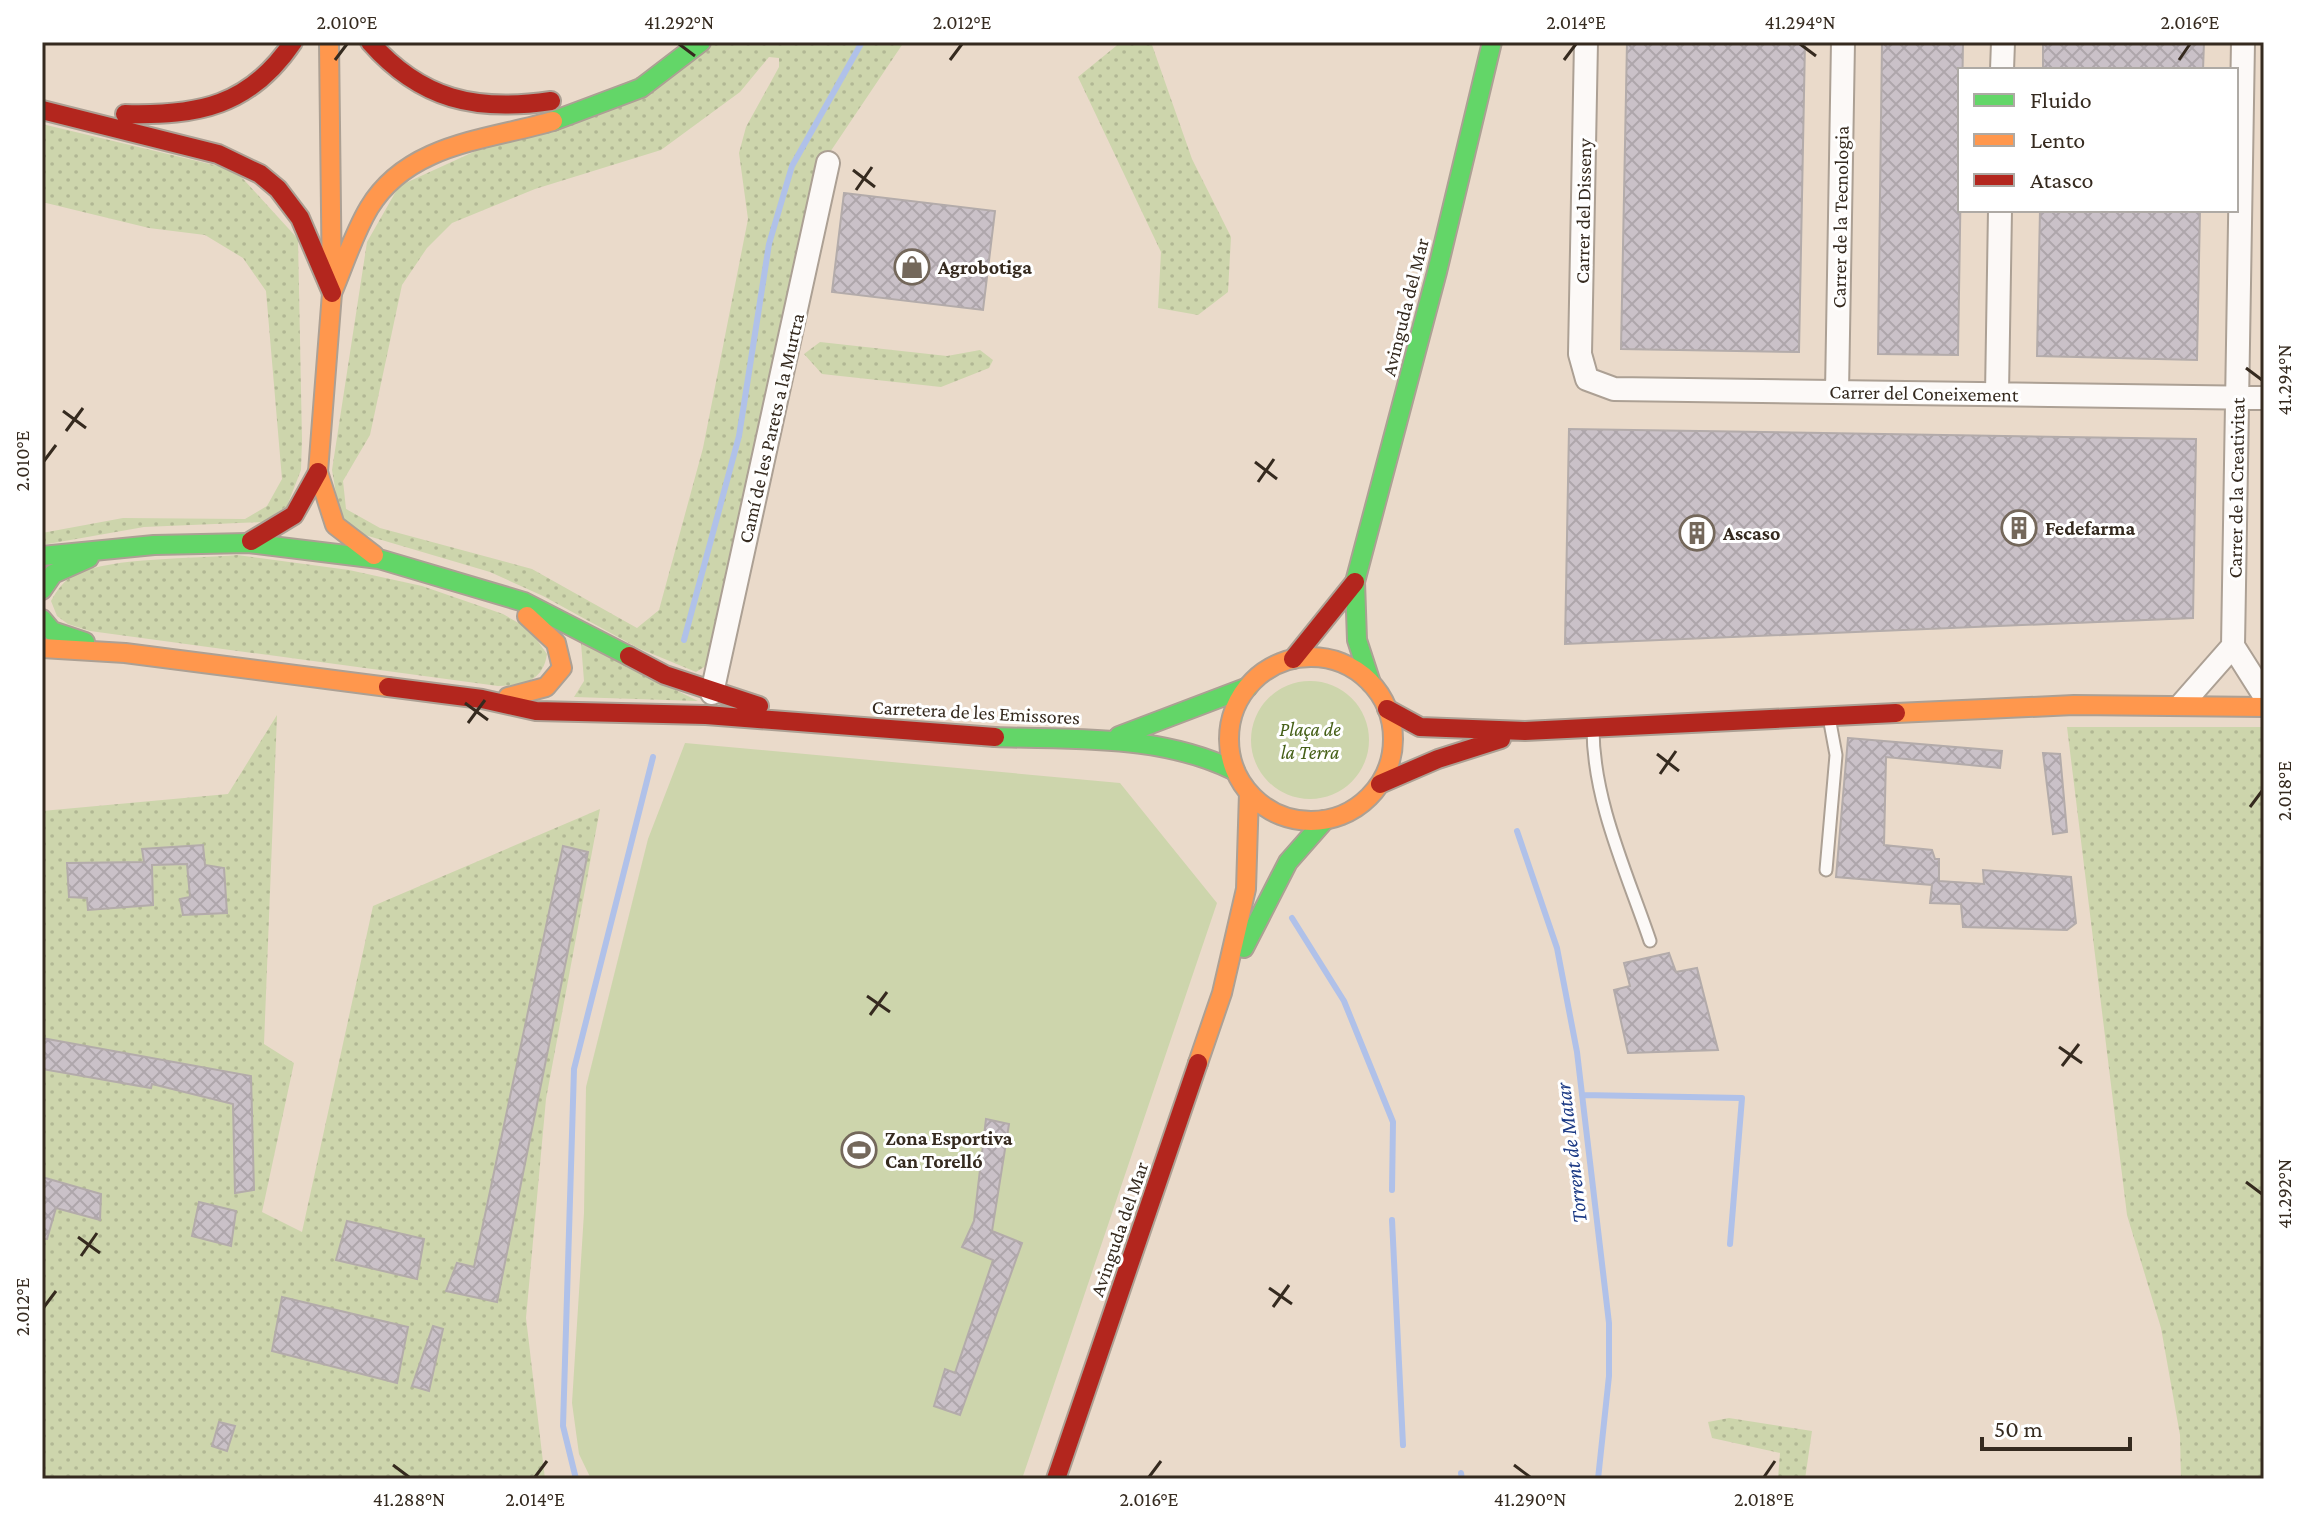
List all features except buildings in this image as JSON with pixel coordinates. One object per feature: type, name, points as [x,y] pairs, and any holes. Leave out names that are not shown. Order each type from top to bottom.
[{"type":"main road","points":[[42,91],[86,107],[123,114],[196,113],[246,93],[284,58],[293,42]]},
{"type":"main road","points":[[248,543],[292,520],[305,502],[318,472],[332,293],[329,42]]},
{"type":"main road","points":[[370,42],[412,83],[461,103],[532,105],[587,92],[637,66],[660,49]]},
{"type":"main road","points":[[332,293],[369,209],[385,186],[406,167],[453,145],[550,122],[614,102],[661,75],[701,42]]},
{"type":"main road","name":"Avinguda del Mar","points":[[1371,683],[1357,640],[1355,582],[1437,272],[1492,42]]},
{"type":"main road","points":[[42,110],[79,122],[203,148],[252,167],[269,179],[294,207],[332,293]]},
{"type":"main road","points":[[318,472],[335,525],[379,559]]},
{"type":"main road","points":[[42,556],[197,542],[248,543],[379,559],[524,602],[665,675],[712,693],[847,726]]},
{"type":"main road","points":[[42,590],[53,574],[68,565],[109,550]]},
{"type":"main road","name":"Avinguda del Mar","points":[[1293,659],[1355,582]]},
{"type":"main road","points":[[482,699],[533,695],[548,689],[557,681],[564,662],[554,637],[493,594]]},
{"type":"main road","points":[[42,619],[52,631],[66,637],[125,653]]},
{"type":"main road","points":[[42,648],[125,653],[482,699],[536,711],[587,715],[706,715],[847,726]]},
{"type":"main road","points":[[1103,740],[1182,715],[1248,687],[1268,670],[1293,659],[1335,661],[1371,683],[1387,709],[1393,747],[1380,784]]},
{"type":"main road","points":[[1248,687],[1231,723],[1230,747],[1235,771],[1249,793],[1284,816],[1325,820],[1353,810],[1380,784],[1438,759],[1525,731]]},
{"type":"main road","points":[[1387,709],[1420,727],[1525,731],[2182,704],[2264,707]]},
{"type":"main road","name":"Carretera de les Emissores","points":[[847,726],[955,736],[1147,743],[1203,755],[1235,771]]},
{"type":"main road","name":"Avinguda del Mar","points":[[1056,1479],[1222,993],[1246,889],[1249,793]]},
{"type":"main road","name":"Avinguda del Mar","points":[[1222,993],[1295,853],[1309,832],[1325,820]]},
{"type":"street","name":"Carrer del Disseny","points":[[1586,42],[1580,354],[1587,379]]},
{"type":"street","name":"Carrer de la Tecnologia","points":[[1837,392],[1843,42]]},
{"type":"street","points":[[2002,68],[2003,42]]},
{"type":"street","name":"Carrer de la Creativitat","points":[[2233,646],[2243,42]]},
{"type":"street","name":"Camí de les Parets a la Murtra","points":[[712,693],[828,163]]},
{"type":"street","points":[[1997,394],[2000,212]]},
{"type":"street","name":"Carrer del Coneixement","points":[[1587,379],[1614,389],[2264,398]]},
{"type":"street","points":[[2182,704],[2233,646],[2264,695]]},
{"type":"lane","points":[[1826,870],[1836,755],[1829,717]]},
{"type":"lane","points":[[1593,727],[1593,759],[1598,786],[1650,941]]},
{"type":"green space","points":[[714,42],[904,42],[816,173],[709,664],[696,672],[638,648],[543,596],[490,572],[358,533],[340,517],[332,470],[367,242],[399,186]],"holes":[[[769,57],[779,58],[779,67],[746,127],[739,153],[748,219],[703,448],[659,610],[637,628],[532,569],[380,528],[346,509],[343,481],[370,435],[402,285],[427,248],[452,223],[535,189],[661,150],[740,92]]]},
{"type":"green space","points":[[1121,42],[1151,42],[1192,159],[1231,237],[1228,292],[1198,315],[1158,308],[1161,252],[1078,77]]},
{"type":"green space","points":[[42,124],[235,170],[298,239],[301,470],[287,506],[263,522],[144,527],[42,545],[42,533],[123,518],[245,519],[267,506],[282,479],[266,291],[243,258],[205,235],[149,228],[42,202]]},
{"type":"green space","points":[[820,342],[947,356],[980,350],[993,360],[989,368],[941,387],[822,374],[804,354]]},
{"type":"green space","points":[[237,555],[349,570],[422,586],[503,614],[529,629],[547,654],[545,663],[530,680],[498,686],[90,631],[68,624],[57,616],[51,601],[68,579],[92,568],[132,562]]},
{"type":"green space","points":[[581,643],[698,701],[574,697],[584,681]]},
{"type":"green space","name":"Plaça de la Terra","points":[[1310,681],[1333,685],[1352,698],[1365,717],[1369,740],[1365,763],[1352,782],[1333,795],[1310,799],[1287,795],[1268,782],[1255,763],[1251,740],[1255,717],[1268,698],[1287,685]]},
{"type":"green space","points":[[277,715],[264,1044],[294,1063],[262,1212],[302,1232],[373,906],[600,809],[546,1099],[526,1318],[545,1479],[42,1479],[42,811],[228,794]]},
{"type":"green space","points":[[2067,727],[2264,727],[2264,1479],[2181,1479],[2180,1435],[2161,1328],[2127,1215]]},
{"type":"green space","name":"Zona Esportiva Can Torelló","points":[[685,743],[1120,783],[1217,903],[1022,1479],[591,1479],[579,1454],[572,1403],[584,1213],[586,1087],[648,839]]},
{"type":"green space","points":[[1729,1418],[1812,1431],[1805,1479],[1778,1479],[1780,1453],[1712,1438],[1708,1422]]},
{"type":"waterway","points":[[684,640],[739,436],[769,244],[792,166],[862,42]]},
{"type":"waterway","points":[[576,1479],[563,1426],[574,1069],[653,757]]},
{"type":"waterway","name":"Torrent de Matar","points":[[1517,831],[1557,948],[1577,1052],[1609,1323],[1609,1376],[1598,1479]]},
{"type":"waterway","points":[[1292,918],[1344,1001],[1393,1122],[1392,1190]]},
{"type":"waterway","points":[[1582,1095],[1742,1098],[1730,1244]]},
{"type":"waterway","points":[[1392,1220],[1403,1445]]},
{"type":"waterway","points":[[1461,1473],[1462,1479]]},
{"type":"traffic: fast","points":[[553,121],[641,88],[701,42]]},
{"type":"traffic: fast","points":[[1371,683],[1357,640],[1355,582],[1437,272],[1492,42]]},
{"type":"traffic: fast","points":[[42,556],[154,545],[248,543],[379,559],[524,602],[629,656]]},
{"type":"traffic: fast","points":[[42,590],[53,574],[89,558]]},
{"type":"traffic: fast","points":[[42,619],[52,631],[85,642]]},
{"type":"traffic: fast","points":[[1119,736],[1248,687]]},
{"type":"traffic: fast","points":[[995,737],[1087,739],[1148,745],[1178,750],[1235,771]]},
{"type":"traffic: fast","points":[[1244,948],[1288,862],[1325,820]]},
{"type":"traffic: slow","points":[[329,42],[332,293],[318,472],[335,525],[374,555]]},
{"type":"traffic: slow","points":[[332,293],[369,208],[385,186],[405,170],[451,147],[553,121]]},
{"type":"traffic: slow","points":[[508,697],[546,687],[562,668],[556,643],[527,616]]},
{"type":"traffic: slow","points":[[42,648],[125,653],[388,687]]},
{"type":"traffic: slow","points":[[1311,657],[1342,663],[1369,681],[1387,708],[1393,739],[1387,770],[1369,797],[1342,815],[1311,821],[1280,815],[1253,797],[1235,770],[1229,739],[1235,708],[1253,681],[1280,663],[1311,657]]},
{"type":"traffic: slow","points":[[1896,713],[2074,705],[2264,707]]},
{"type":"traffic: slow","points":[[1198,1063],[1222,993],[1246,889],[1249,793]]},
{"type":"traffic: jam","points":[[125,114],[176,113],[220,103],[259,81],[293,42]]},
{"type":"traffic: jam","points":[[370,42],[409,77],[452,97],[498,105],[551,101]]},
{"type":"traffic: jam","points":[[42,110],[218,154],[260,174],[278,189],[300,218],[332,293]]},
{"type":"traffic: jam","points":[[251,541],[294,515],[318,472]]},
{"type":"traffic: jam","points":[[1293,659],[1355,582]]},
{"type":"traffic: jam","points":[[629,656],[665,675],[759,706]]},
{"type":"traffic: jam","points":[[388,687],[482,699],[536,711],[706,715],[995,737]]},
{"type":"traffic: jam","points":[[1387,709],[1420,727],[1525,731],[1896,713]]},
{"type":"traffic: jam","points":[[1380,784],[1438,759],[1501,739]]},
{"type":"traffic: jam","points":[[1056,1479],[1198,1063]]},
{"type":"place","name":"Agrobotiga","points":[[912,267]]},
{"type":"place","name":"Fedefarma","points":[[2019,528]]},
{"type":"place","name":"Ascaso","points":[[1697,533]]},
{"type":"place","name":"Zona Esportiva Can Torelló","points":[[859,1150]]}]
